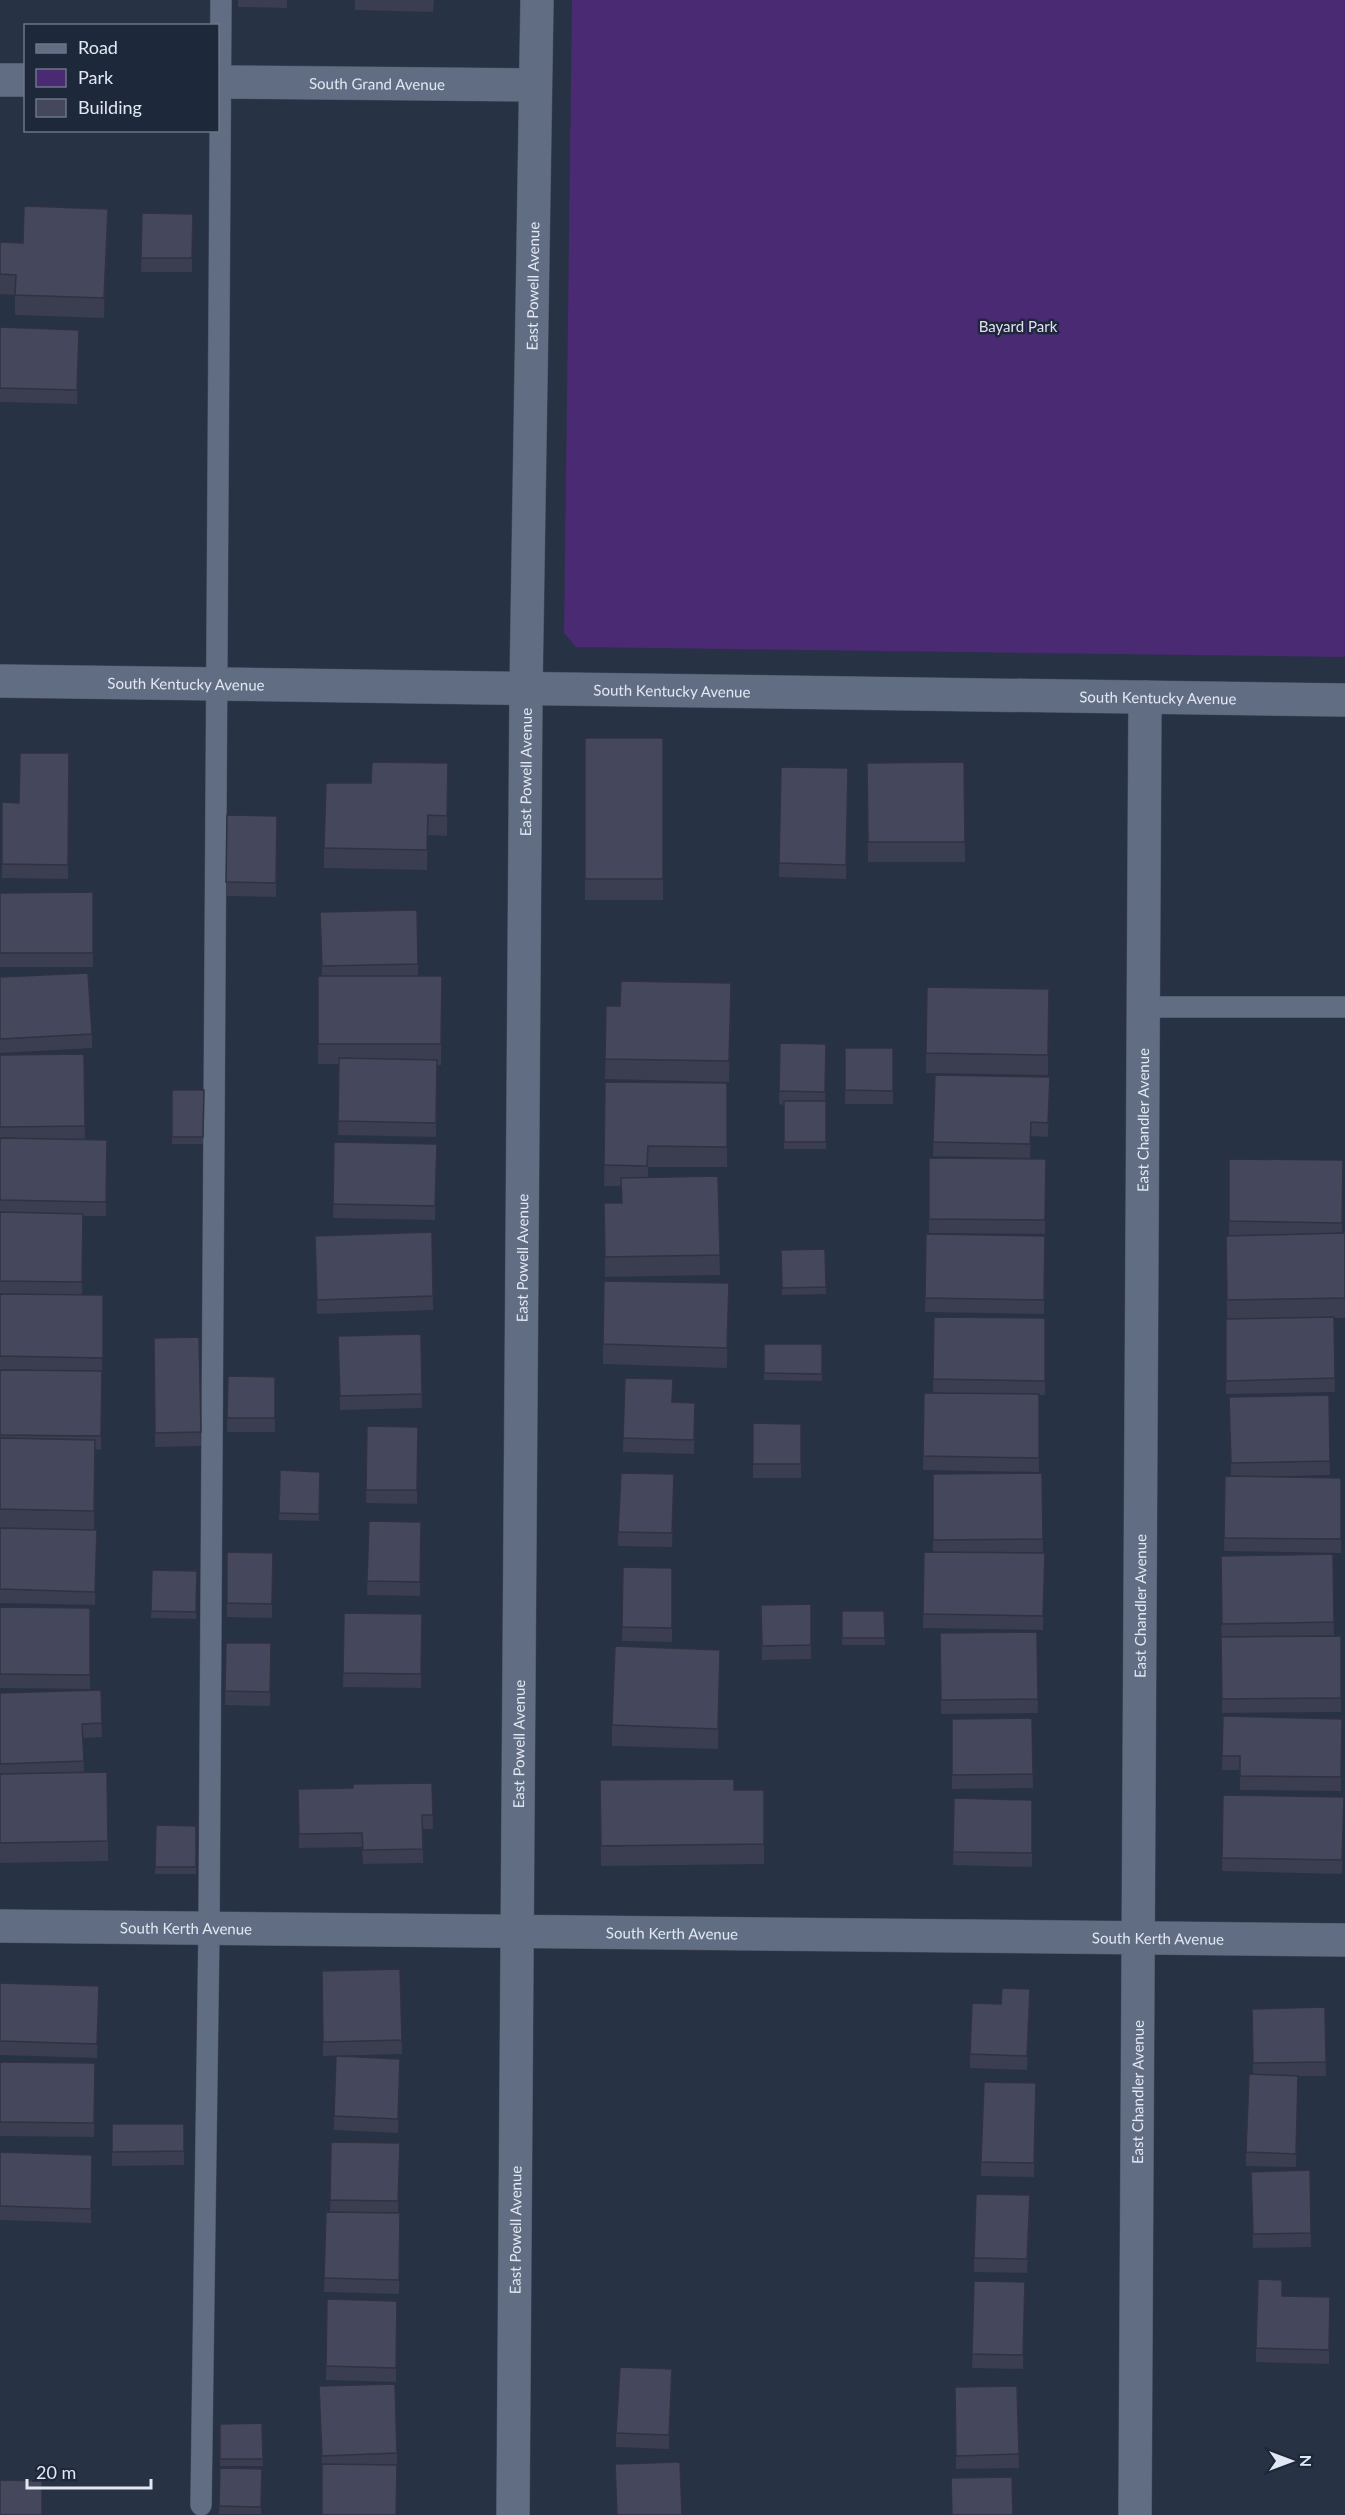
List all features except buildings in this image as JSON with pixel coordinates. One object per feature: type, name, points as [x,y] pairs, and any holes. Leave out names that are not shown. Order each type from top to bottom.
[{"type":"street","name":"East Powell Avenue","points":[[513,2515],[526,688],[537,0]]},
{"type":"street","points":[[0,80],[24,80]]},
{"type":"street","name":"South Grand Avenue","points":[[219,82],[535,85]]},
{"type":"street","name":"South Kentucky Avenue","points":[[0,681],[1345,700]]},
{"type":"street","name":"East Chandler Avenue","points":[[1135,2515],[1145,697]]},
{"type":"street","name":"South Kerth Avenue","points":[[0,1926],[1345,1940]]},
{"type":"lane","points":[[219,82],[221,0]]},
{"type":"lane","points":[[201,2505],[209,1928],[219,132]]},
{"type":"lane","points":[[1144,1007],[1345,1007]]},
{"type":"green space","name":"Bayard Park","points":[[572,0],[1345,0],[1345,657],[576,647],[564,633]]}]
